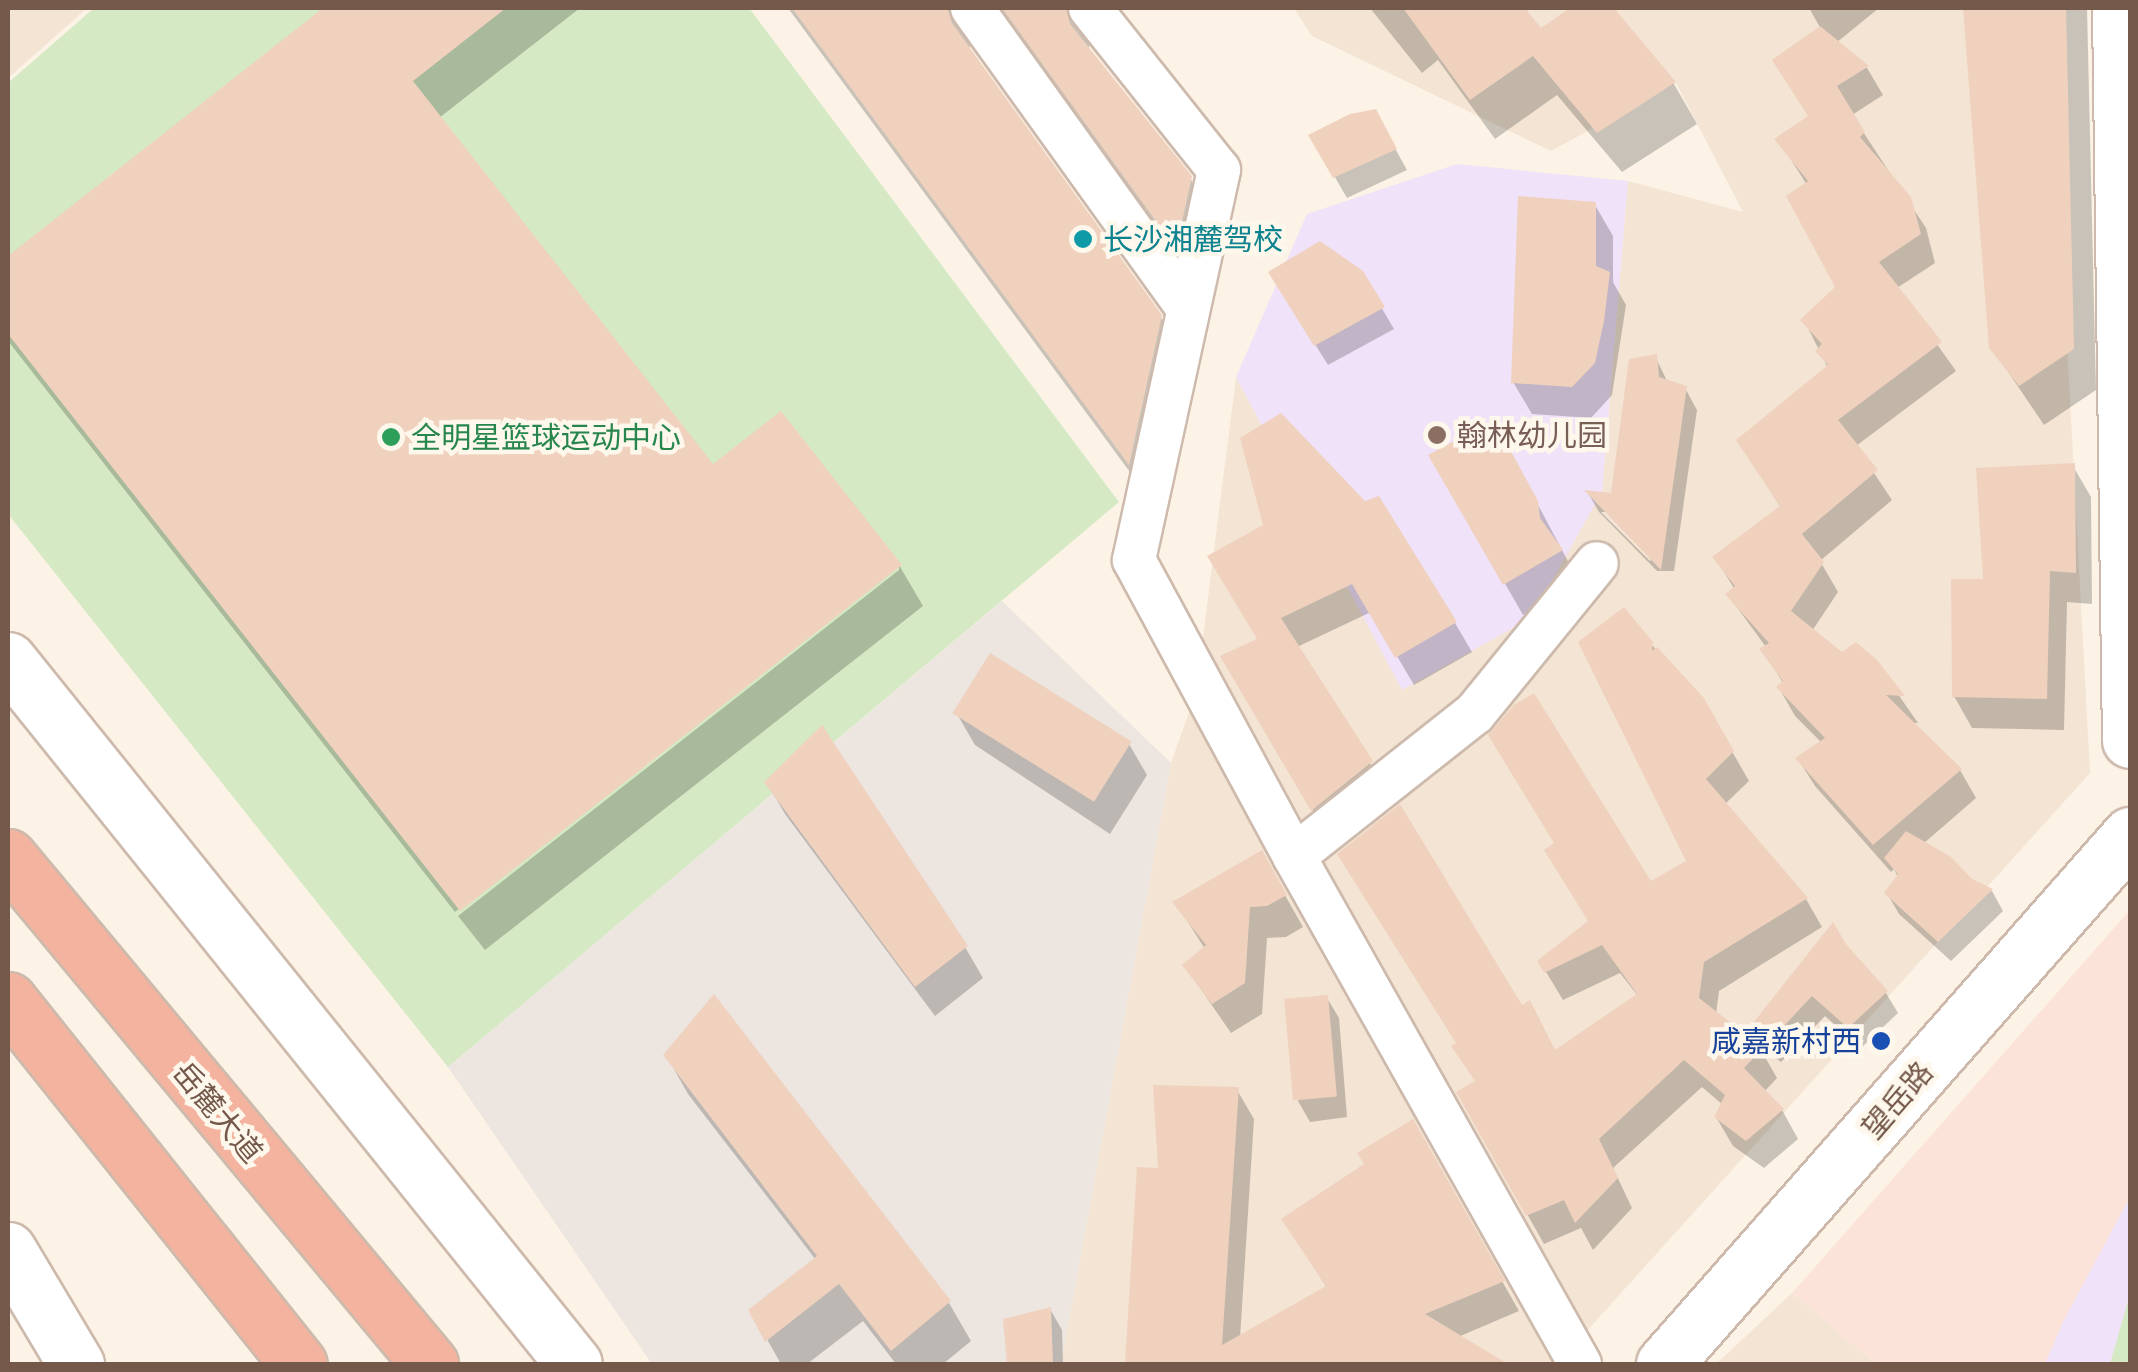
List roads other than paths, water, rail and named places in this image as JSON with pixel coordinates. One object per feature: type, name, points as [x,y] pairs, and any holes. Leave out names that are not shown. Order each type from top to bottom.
[{"type":"highway","name":"岳麓大道","points":[[8,857],[430,1364]]},
{"type":"highway","points":[[12,1008],[299,1364]]},
{"type":"street","points":[[972,8],[1187,308]]},
{"type":"street","points":[[1090,8],[1220,170],[1134,560],[1294,856],[1580,1364]]},
{"type":"street","points":[[2120,8],[2130,740]]},
{"type":"street","points":[[1294,856],[1475,714],[1597,563]]},
{"type":"street","points":[[8,660],[574,1364]]},
{"type":"street","name":"望岳路","points":[[1664,1364],[2130,836]]},
{"type":"street","points":[[8,1250],[76,1364]]},
{"type":"place","name":"长沙湘麓驾校","points":[[1083,239]]},
{"type":"place","name":"翰林幼儿园","points":[[1437,435]]},
{"type":"place","name":"全明星篮球运动中心","points":[[391,437]]},
{"type":"place","name":"咸嘉新村西","points":[[1881,1041]]}]
